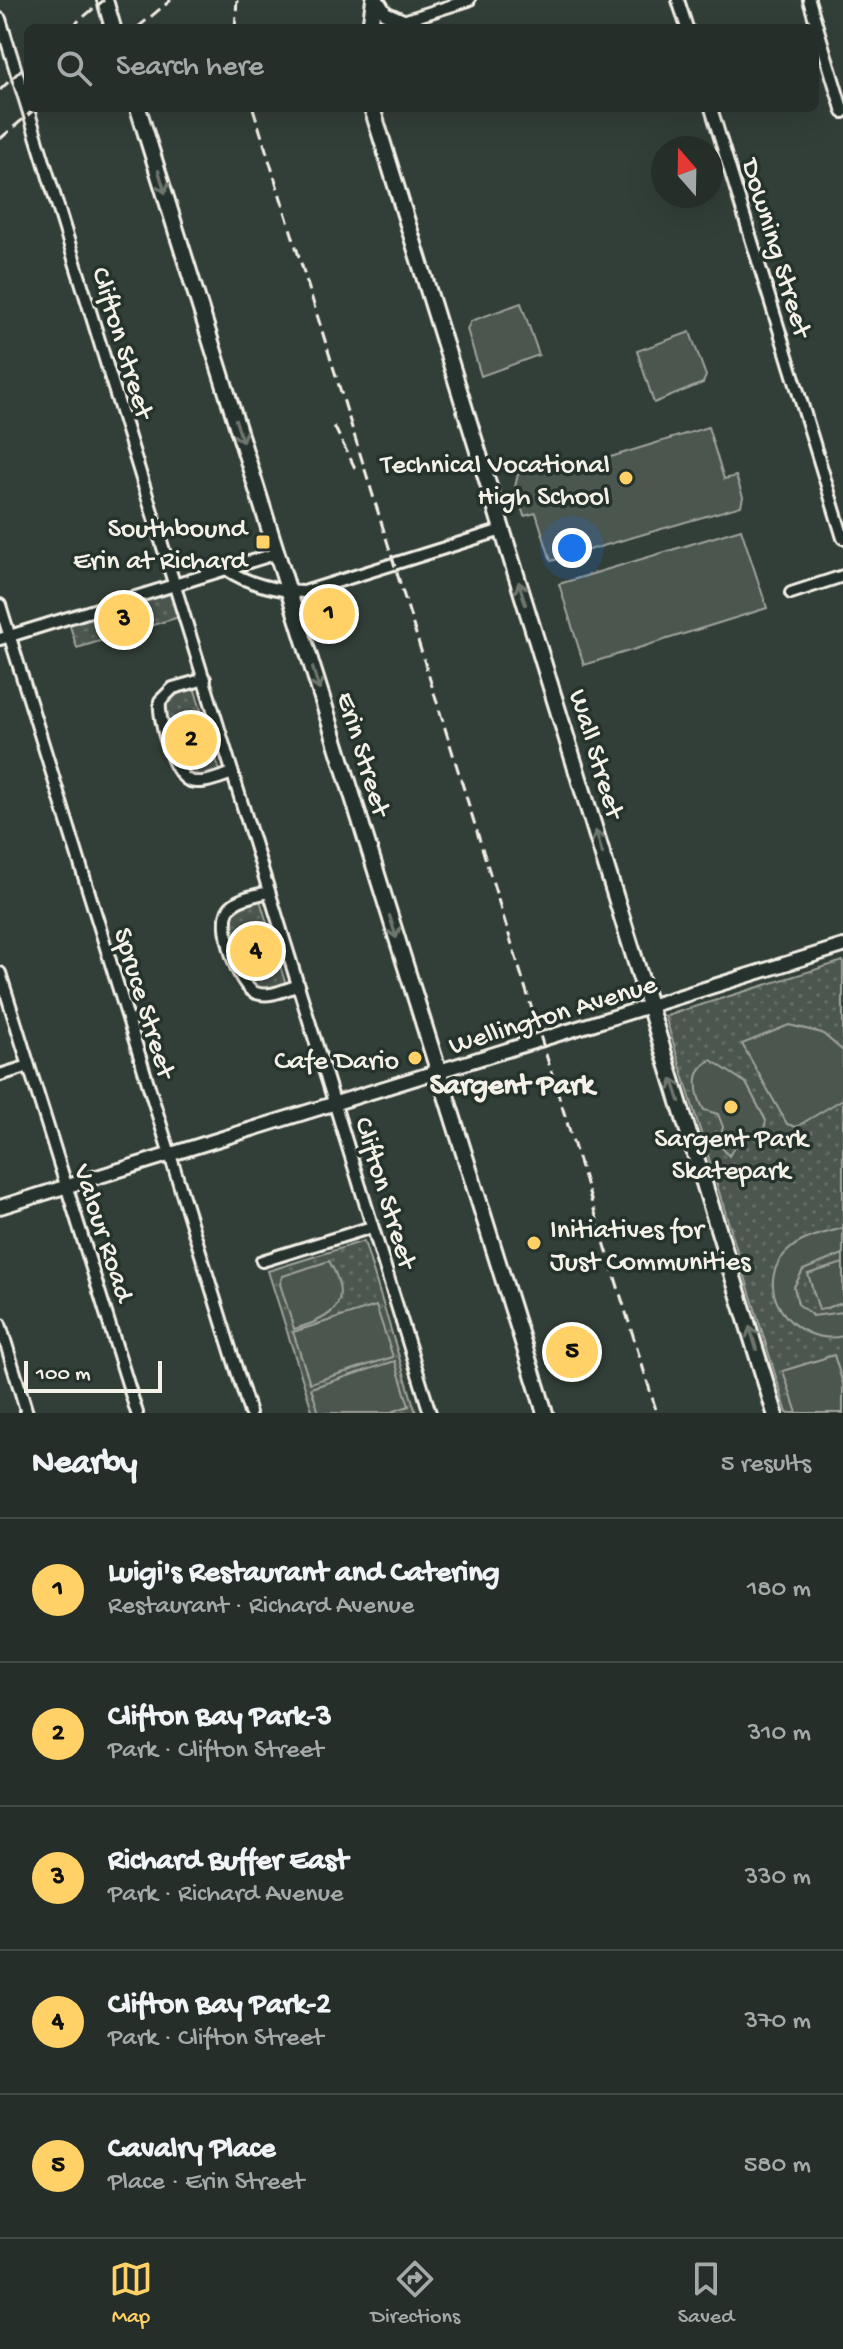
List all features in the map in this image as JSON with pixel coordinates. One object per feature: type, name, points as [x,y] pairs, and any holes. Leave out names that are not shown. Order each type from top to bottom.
[{"type":"main road","points":[[105,0],[112,24]]},
{"type":"main road","points":[[371,24],[376,0]]},
{"type":"main road","name":"Erin Street","points":[[139,112],[545,1413]]},
{"type":"main road","name":"Wall Street","points":[[373,112],[775,1413]]},
{"type":"street","points":[[376,0],[398,24],[469,0]]},
{"type":"street","points":[[678,0],[686,24]]},
{"type":"street","points":[[809,0],[816,24]]},
{"type":"street","name":"Clifton Street","points":[[0,19],[24,96]]},
{"type":"street","points":[[819,33],[843,112]]},
{"type":"street","name":"Clifton Street","points":[[29,112],[430,1413]]},
{"type":"street","name":"Downing Street","points":[[712,112],[843,538]]},
{"type":"street","points":[[226,569],[236,576],[289,592],[304,592],[502,530]]},
{"type":"street","points":[[5,637],[278,553]]},
{"type":"street","points":[[791,593],[843,576]]},
{"type":"street","name":"Spruce Street","points":[[0,605],[5,637],[250,1413]]},
{"type":"street","points":[[205,679],[173,688],[160,701],[160,716],[180,776],[193,782],[233,773]]},
{"type":"street","points":[[269,892],[234,904],[225,918],[240,978],[249,990],[261,995],[299,985]]},
{"type":"street","name":"Wellington Avenue","points":[[0,1207],[843,946]]},
{"type":"street","name":"Valour Road","points":[[0,973],[137,1413]]},
{"type":"street","points":[[0,1075],[29,1066]]},
{"type":"street","points":[[262,1261],[372,1227]]},
{"type":"street","points":[[0,1324],[27,1413]]},
{"type":"shaded area","points":[[521,303],[539,355],[481,376],[467,329],[471,321]]},
{"type":"shaded area","points":[[690,332],[706,376],[703,383],[654,403],[637,351]]},
{"type":"shaded area","points":[[708,427],[724,479],[736,476],[743,497],[741,506],[551,561],[536,513],[524,516],[515,487],[518,474],[558,461],[562,472]]},
{"type":"shaded area","points":[[741,529],[767,608],[584,665],[559,584]]},
{"type":"shaded area","points":[[171,591],[179,617],[77,648],[69,623]]},
{"type":"shaded area","points":[[194,687],[220,772],[195,778],[181,765],[175,754],[164,718],[167,699]]},
{"type":"shaded area","points":[[260,900],[286,985],[266,990],[254,988],[243,973],[235,950],[232,927],[236,909]]},
{"type":"shaded area","name":"Sargent Park","points":[[843,961],[843,1413],[787,1413],[665,1016]]},
{"type":"shaded area","points":[[789,1025],[822,1033],[843,1051],[843,1099],[796,1127],[787,1124],[742,1044]]},
{"type":"shaded area","name":"Sargent Park Skatepark","points":[[711,1060],[746,1083],[766,1121],[764,1129],[734,1147],[729,1156],[719,1144],[723,1127],[718,1114],[704,1110],[698,1096],[700,1070]]},
{"type":"shaded area","points":[[843,1228],[843,1254],[803,1270],[794,1287],[798,1304],[813,1316],[843,1312],[843,1336],[825,1337],[807,1333],[781,1310],[774,1295],[773,1279],[778,1263],[797,1244]]},
{"type":"shaded area","points":[[364,1241],[416,1413],[313,1413],[268,1271]]},
{"type":"shaded area","points":[[329,1261],[340,1288],[336,1307],[320,1320],[294,1329],[280,1284],[283,1276]]},
{"type":"shaded area","points":[[843,1263],[843,1303],[819,1310],[808,1274]]},
{"type":"shaded area","points":[[376,1306],[393,1357],[310,1383],[293,1332]]},
{"type":"shaded area","points":[[834,1355],[843,1384],[843,1413],[797,1413],[783,1371]]},
{"type":"shaded area","points":[[395,1361],[409,1406],[388,1413],[319,1413],[311,1388]]},
{"type":"railway","points":[[75,24],[104,0]]},
{"type":"railway","points":[[142,24],[171,0]]},
{"type":"railway","points":[[235,24],[237,0]]},
{"type":"railway","points":[[0,90],[24,67]]},
{"type":"railway","points":[[0,139],[31,112]]},
{"type":"railway","points":[[254,112],[657,1413]]},
{"type":"railway","points":[[334,426],[355,468]]},
{"type":"place","name":"Technical Vocational High School","points":[[626,478]]},
{"type":"place","name":"Southbound Erin at Richard","points":[[263,542]]},
{"type":"place","name":"Luigi's Restaurant and Catering","points":[[329,614]]},
{"type":"place","name":"Richard Buffer East","points":[[124,620]]},
{"type":"place","name":"Clifton Bay Park-3","points":[[191,740]]},
{"type":"place","name":"Clifton Bay Park-2","points":[[256,951]]},
{"type":"place","name":"Cafe Dario","points":[[415,1058]]},
{"type":"place","name":"Sargent Park Skatepark","points":[[731,1107]]},
{"type":"place","name":"Initiatives for Just Communities","points":[[534,1243]]},
{"type":"place","name":"Cavalry Place","points":[[572,1352]]},
{"type":"district","name":"Sargent Park","points":[[512,1083]]}]
